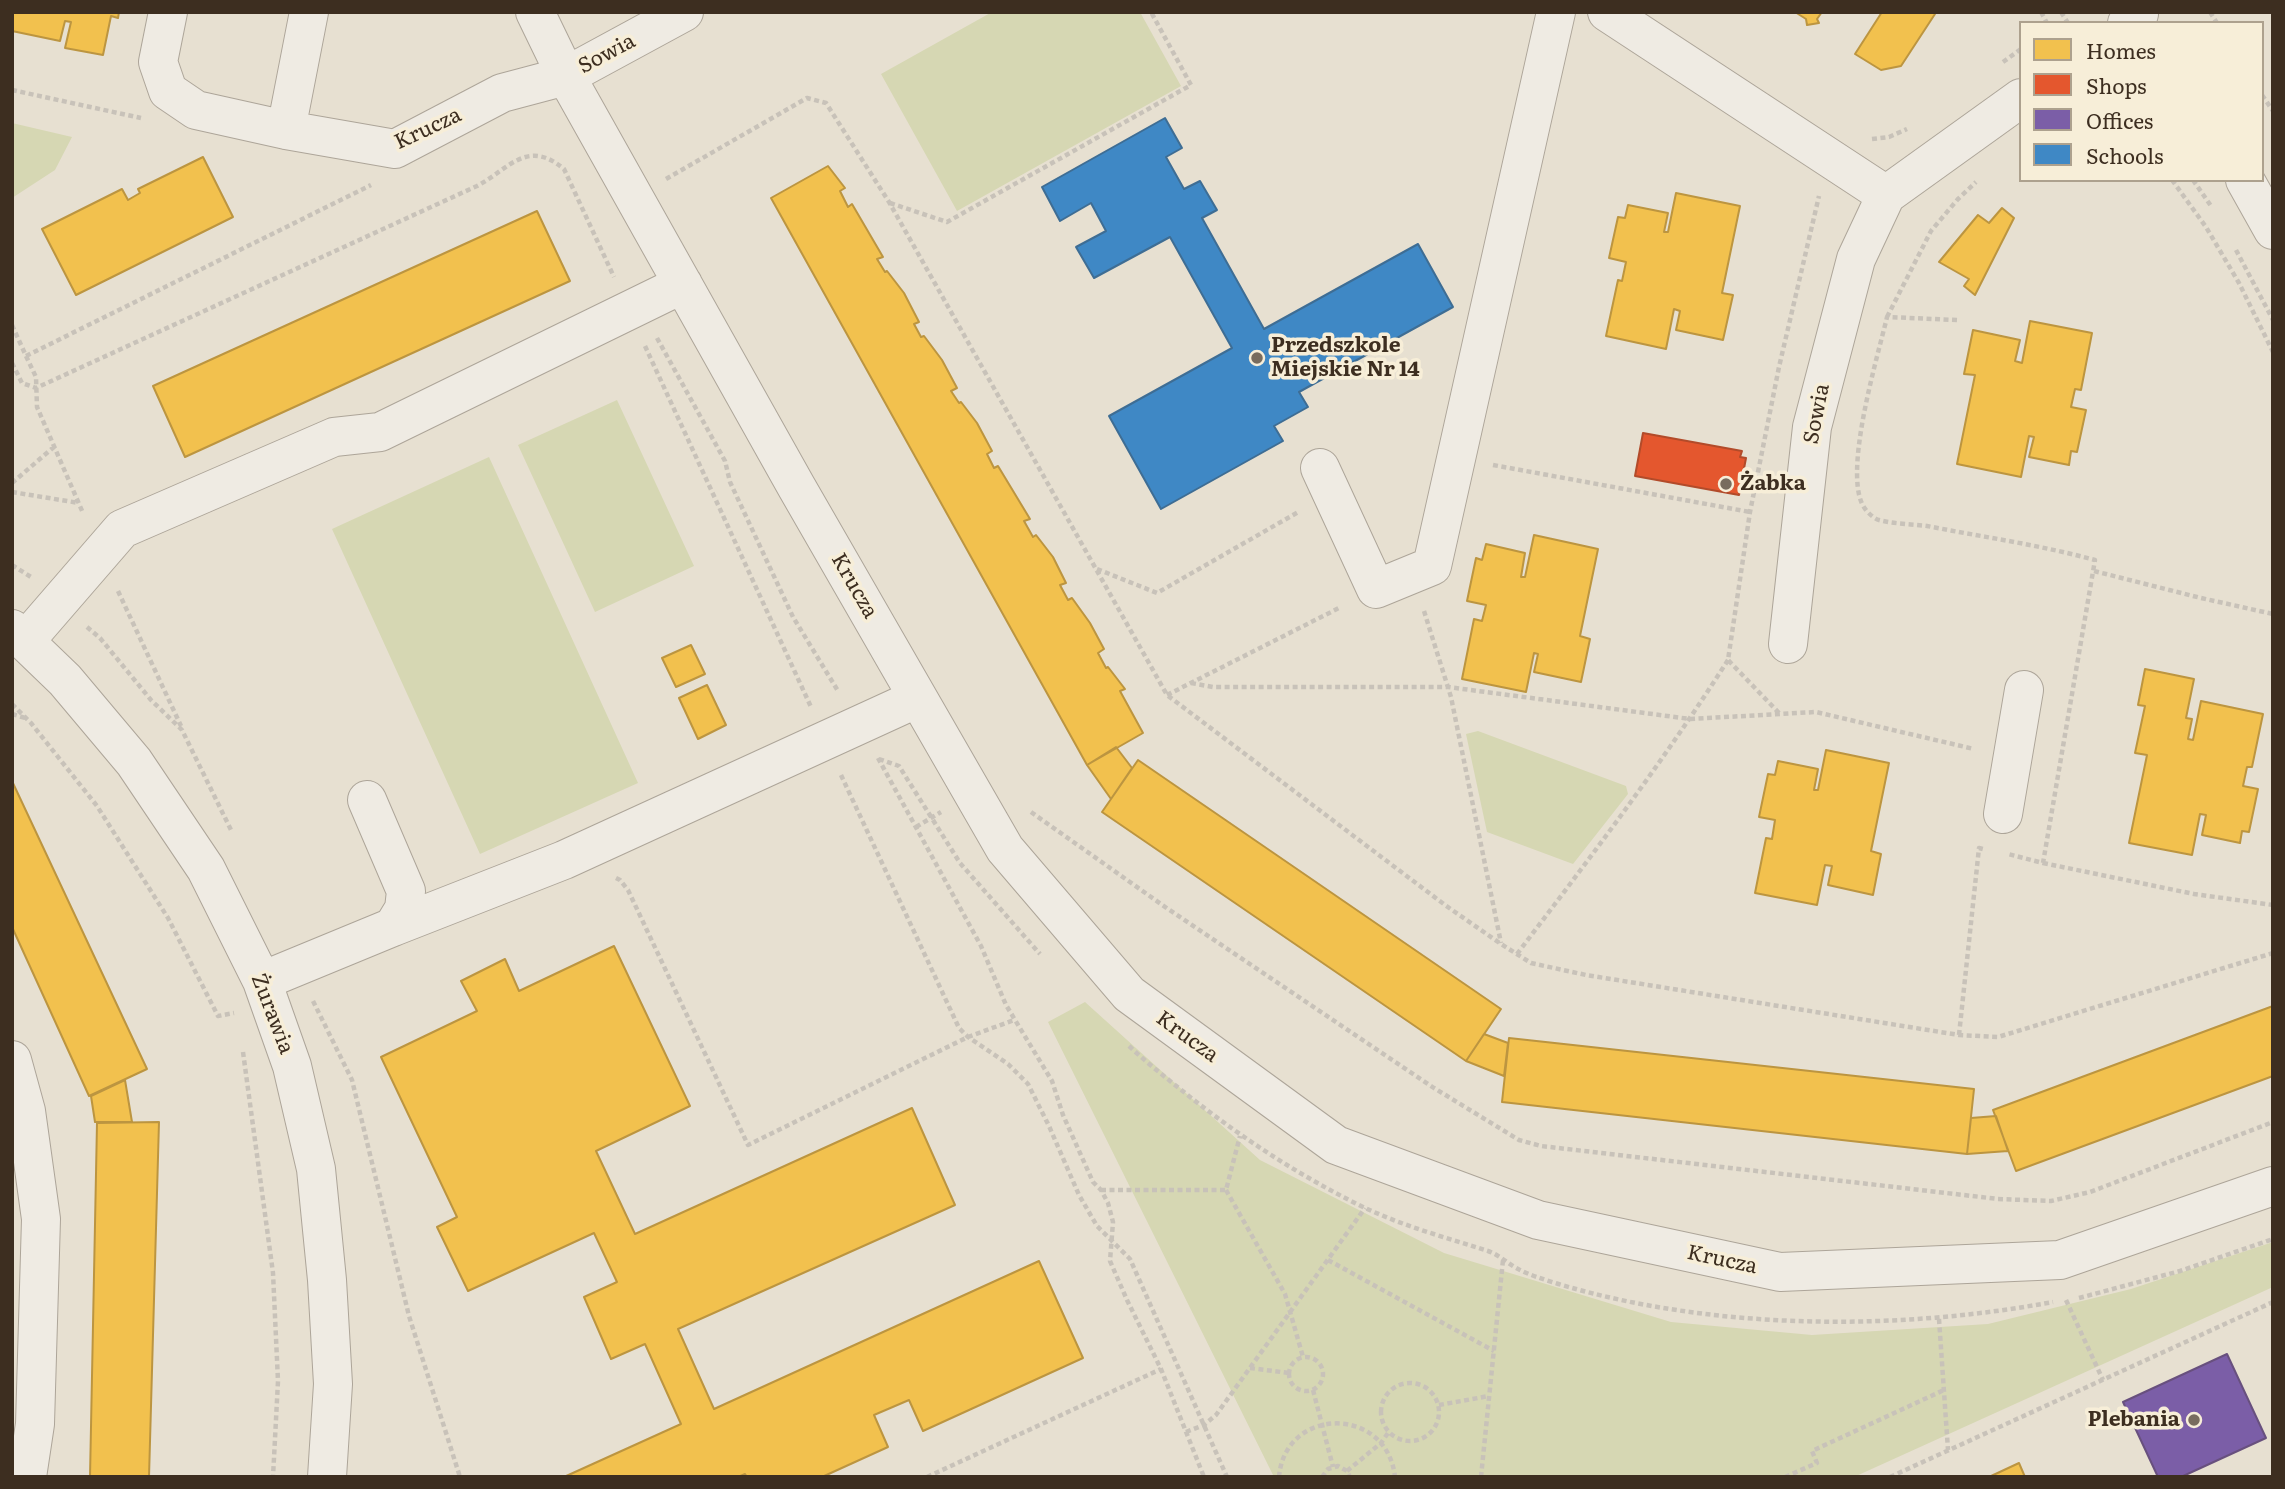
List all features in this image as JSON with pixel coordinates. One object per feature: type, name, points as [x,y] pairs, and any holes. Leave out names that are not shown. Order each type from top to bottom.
[{"type":"street","name":"Krucza","points":[[168,12],[158,62],[168,90],[196,110],[286,130],[395,149],[502,93],[566,76]]},
{"type":"street","points":[[286,130],[309,12]]},
{"type":"street","name":"Krucza","points":[[535,12],[566,76],[1005,849],[1129,994],[1336,1145],[1538,1220],[1780,1272],[2060,1260],[2273,1186]]},
{"type":"street","name":"Sowia","points":[[566,76],[684,12]]},
{"type":"street","points":[[1326,480],[1376,589],[1432,566],[1556,12]]},
{"type":"street","points":[[1607,12],[1886,195]]},
{"type":"street","name":"Sowia","points":[[1788,644],[1812,427],[1856,259],[1886,195],[2019,99]]},
{"type":"street","points":[[2246,182],[2273,230]]},
{"type":"street","points":[[19,634],[122,529],[334,437],[380,432],[683,284]]},
{"type":"street","name":"Żurawia","points":[[19,634],[65,680],[134,762],[206,869],[266,995],[292,1066],[316,1169],[327,1280],[333,1384],[327,1477]]},
{"type":"street","points":[[2003,814],[2024,690]]},
{"type":"street","points":[[266,995],[393,927],[564,860],[918,698]]},
{"type":"street","points":[[367,800],[406,891],[404,909],[393,927]]},
{"type":"street","points":[[12,1060],[26,1111],[41,1219],[35,1424],[27,1477]]},
{"type":"path","points":[[889,202],[947,222],[1191,85],[1151,12]]},
{"type":"path","points":[[2061,12],[2066,20]]},
{"type":"path","points":[[1999,65],[2019,50]]},
{"type":"path","points":[[665,179],[807,98],[826,103],[889,202],[1167,695],[1445,905],[1531,963],[1586,975],[1959,1035],[1998,1038],[2273,953]]},
{"type":"path","points":[[1861,136],[1870,139],[1888,137],[1911,127]]},
{"type":"path","points":[[12,363],[22,383],[36,387],[477,186],[494,177],[513,161],[528,156],[554,160],[564,169],[635,308],[826,740],[959,1028],[1008,1065],[1028,1084],[1079,1195],[1097,1226],[1130,1259],[1227,1477]]},
{"type":"path","points":[[1984,174],[1931,231],[1887,317],[1864,409],[1856,467],[1864,509],[1877,520],[1919,525],[2095,560],[2043,863]]},
{"type":"path","points":[[2173,182],[2207,227],[2239,282],[2273,352]]},
{"type":"path","points":[[2194,182],[2213,208]]},
{"type":"path","points":[[12,325],[26,356],[375,183]]},
{"type":"path","points":[[2233,243],[2273,320]]},
{"type":"path","points":[[635,308],[659,342],[725,461],[730,482],[793,617],[840,694],[864,724],[878,758],[981,946],[1006,1005],[1052,1081],[1068,1126],[1093,1182],[1108,1203],[1113,1222],[1110,1261],[1161,1369],[1204,1477]]},
{"type":"path","points":[[1887,317],[1957,320]]},
{"type":"path","points":[[12,483],[55,446]]},
{"type":"path","points":[[1508,468],[1750,512]]},
{"type":"path","points":[[1096,569],[1157,593],[1326,480]]},
{"type":"path","points":[[12,492],[79,503]]},
{"type":"path","points":[[2094,570],[2273,614]]},
{"type":"path","points":[[1411,574],[1448,687],[1501,944]]},
{"type":"path","points":[[1167,695],[1376,589]]},
{"type":"path","points":[[1517,954],[1614,826],[1728,660]]},
{"type":"path","points":[[1191,682],[1213,687],[1448,687],[1690,719],[1816,712],[1957,746],[2013,756]]},
{"type":"path","points":[[12,704],[97,806],[168,918],[218,1016],[232,1014],[266,995],[315,1005]]},
{"type":"path","points":[[12,714],[26,719]]},
{"type":"path","points":[[1024,806],[1180,916],[1422,1080],[1519,1140],[1541,1146],[1998,1199],[2051,1201],[2090,1192],[2273,1122]]},
{"type":"path","points":[[1959,1035],[1979,848],[1992,851]]},
{"type":"path","points":[[2005,854],[2194,894],[2273,905]]},
{"type":"path","points":[[610,875],[620,880],[628,890],[748,1145],[968,1037],[1014,1020]]},
{"type":"path","points":[[232,1014],[235,1024]]},
{"type":"path","points":[[241,1045],[273,1273],[278,1381],[273,1477]]},
{"type":"path","points":[[1240,1136],[1226,1190],[1285,1294],[1303,1357]]},
{"type":"path","points":[[1101,1190],[1226,1190]]},
{"type":"path","points":[[1186,1432],[1204,1425],[1216,1415],[1365,1208]]},
{"type":"path","points":[[1328,1260],[1494,1351]]},
{"type":"path","points":[[1481,1477],[1503,1260]]},
{"type":"path","points":[[2066,1300],[2103,1380]]},
{"type":"path","points":[[1890,1477],[2273,1302]]},
{"type":"path","points":[[1938,1319],[1948,1450]]},
{"type":"path","points":[[1303,1357],[1314,1359],[1322,1366],[1323,1372],[1321,1383],[1313,1390],[1301,1391],[1292,1384],[1289,1373],[1294,1362],[1303,1357]]},
{"type":"path","points":[[1250,1368],[1289,1373]]},
{"type":"path","points":[[927,1477],[1161,1369]]},
{"type":"path","points":[[1416,1383],[1425,1386],[1439,1405],[1439,1421],[1434,1430],[1417,1442],[1406,1442],[1388,1433],[1381,1416],[1381,1407],[1390,1391],[1398,1385],[1416,1383]]},
{"type":"path","points":[[1313,1390],[1333,1467]]},
{"type":"path","points":[[1785,1477],[1817,1463],[1812,1451],[1944,1390]]},
{"type":"path","points":[[1439,1405],[1489,1396]]},
{"type":"path","points":[[1279,1477],[1280,1466],[1289,1447],[1303,1433],[1321,1424],[1340,1422],[1357,1426],[1374,1435],[1393,1466],[1395,1477]]},
{"type":"path","points":[[1347,1471],[1381,1443],[1388,1433]]},
{"type":"path","points":[[1322,1477],[1333,1467],[1343,1468],[1350,1477]]},
{"type":"green space","points":[[992,12],[1140,12],[1181,86],[957,211],[881,74]]},
{"type":"green space","points":[[12,123],[72,137],[55,170],[12,198]]},
{"type":"green space","points":[[617,400],[694,566],[595,612],[518,445]]},
{"type":"green space","points":[[489,457],[638,783],[480,854],[332,529]]},
{"type":"green space","points":[[1478,731],[1626,786],[1628,794],[1573,864],[1487,832],[1466,734]]},
{"type":"green space","points":[[1085,1002],[1260,1160],[1444,1253],[1671,1322],[1812,1335],[1988,1324],[2131,1289],[2273,1242],[2273,1287],[1854,1477],[1274,1477],[1048,1022]]},
{"type":"building: Homes","points":[[12,12],[119,12],[118,18],[111,16],[103,55],[65,48],[71,22],[65,21],[60,41],[12,31]]},
{"type":"building: Homes","points":[[1795,12],[1822,12],[1817,19],[1819,23],[1807,25],[1806,19]]},
{"type":"building: Homes","points":[[1882,12],[1935,14],[1901,66],[1881,70],[1855,54]]},
{"type":"building: Homes","points":[[203,157],[233,217],[76,295],[42,229],[122,189],[128,200],[140,193],[138,189]]},
{"type":"building: Homes","points":[[828,166],[845,188],[840,191],[848,207],[852,204],[883,257],[877,259],[904,293],[919,322],[914,324],[921,337],[924,336],[942,360],[957,388],[951,391],[977,423],[992,451],[987,454],[994,468],[998,466],[1030,519],[1024,521],[1033,537],[1036,535],[1053,557],[1066,583],[1060,585],[1068,600],[1072,598],[1090,623],[1104,649],[1098,653],[1106,668],[1108,667],[1125,689],[1120,691],[1143,733],[1087,765],[771,198]]},
{"type":"building: Homes","points":[[1676,193],[1740,206],[1722,293],[1733,295],[1723,340],[1676,330],[1680,311],[1674,309],[1666,349],[1606,336],[1618,280],[1622,281],[1626,262],[1609,258],[1618,217],[1625,218],[1628,205],[1668,213],[1664,232],[1668,232]]},
{"type":"building: Homes","points":[[2002,208],[2014,218],[1975,295],[1964,286],[1969,279],[1939,262],[1978,215],[1989,223]]},
{"type":"building: Homes","points":[[537,211],[570,281],[185,457],[153,386]]},
{"type":"building: Homes","points":[[2030,321],[2092,333],[2081,390],[2075,389],[2071,407],[2086,410],[2077,452],[2071,451],[2069,465],[2029,457],[2034,437],[2029,436],[2021,477],[1957,464],[1975,375],[1964,374],[1973,330],[2020,340],[2015,361],[2022,363]]},
{"type":"building: Homes","points":[[1534,535],[1598,549],[1580,636],[1590,639],[1581,682],[1534,672],[1538,654],[1534,653],[1526,692],[1462,679],[1474,619],[1482,621],[1486,605],[1467,601],[1476,558],[1482,560],[1486,544],[1525,553],[1521,577],[1525,577]]},
{"type":"building: Homes","points":[[691,645],[705,674],[676,687],[662,658]]},
{"type":"building: Homes","points":[[2145,669],[2194,679],[2186,718],[2192,719],[2188,739],[2193,740],[2201,701],[2263,714],[2252,767],[2247,767],[2243,786],[2258,789],[2249,832],[2242,831],[2240,843],[2202,835],[2206,815],[2200,814],[2192,855],[2129,843],[2147,755],[2135,753],[2145,706],[2138,705]]},
{"type":"building: Homes","points":[[707,685],[726,725],[698,739],[679,698]]},
{"type":"building: Homes","points":[[1116,747],[1132,768],[1111,799],[1087,765]]},
{"type":"building: Homes","points":[[1826,750],[1889,763],[1871,851],[1881,854],[1873,895],[1828,885],[1832,866],[1825,865],[1817,905],[1755,893],[1766,838],[1772,839],[1775,820],[1759,817],[1768,774],[1775,775],[1778,761],[1818,769],[1814,790],[1818,790]]},
{"type":"building: Homes","points":[[1138,760],[1501,1009],[1466,1061],[1102,812]]},
{"type":"building: Homes","points":[[12,781],[147,1069],[89,1096],[12,927]]},
{"type":"building: Homes","points":[[614,946],[690,1106],[596,1151],[635,1234],[912,1108],[955,1205],[678,1329],[714,1409],[1039,1261],[1083,1358],[923,1431],[909,1400],[874,1415],[888,1447],[822,1477],[747,1477],[745,1474],[738,1477],[564,1477],[681,1424],[645,1344],[611,1359],[584,1297],[617,1282],[594,1233],[468,1291],[437,1227],[457,1217],[381,1057],[477,1011],[461,981],[505,959],[519,991]]},
{"type":"building: Homes","points":[[2273,1006],[2273,1076],[2016,1171],[1993,1110]]},
{"type":"building: Homes","points":[[1484,1034],[1508,1043],[1504,1076],[1466,1061]]},
{"type":"building: Homes","points":[[1509,1038],[1974,1089],[1967,1154],[1502,1102]]},
{"type":"building: Homes","points":[[125,1080],[132,1122],[95,1122],[91,1096]]},
{"type":"building: Homes","points":[[1996,1116],[2008,1151],[1967,1154],[1971,1118]]},
{"type":"building: Homes","points":[[159,1122],[149,1477],[90,1477],[97,1123]]},
{"type":"building: Homes","points":[[2019,1463],[2025,1477],[1989,1477]]},
{"type":"building: Shops","points":[[1643,433],[1742,451],[1740,457],[1746,458],[1739,495],[1635,476]]},
{"type":"building: Offices","name":"Plebania","points":[[2227,1354],[2266,1438],[2181,1477],[2158,1477],[2123,1402]]},
{"type":"building: Schools","points":[[1165,118],[1182,148],[1166,157],[1184,189],[1200,181],[1217,210],[1202,218],[1264,329],[1418,244],[1453,307],[1299,392],[1308,407],[1274,426],[1283,441],[1161,509],[1109,416],[1232,348],[1170,237],[1094,278],[1076,247],[1106,231],[1091,203],[1060,221],[1042,187]]},
{"type":"place","name":"Przedszkole Miejskie Nr 14","points":[[1257,358]]},
{"type":"place","name":"Żabka","points":[[1726,484]]},
{"type":"place","name":"Plebania","points":[[2194,1420]]}]
